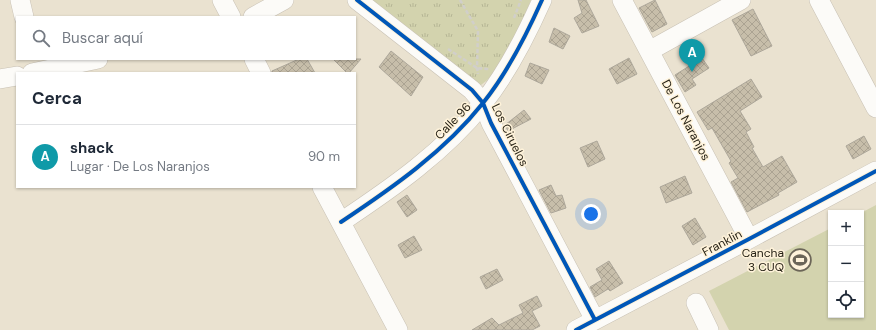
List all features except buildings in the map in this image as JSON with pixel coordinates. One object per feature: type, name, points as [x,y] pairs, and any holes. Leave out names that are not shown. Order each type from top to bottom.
[{"type":"street","points":[[20,0],[24,16]]},
{"type":"street","points":[[222,0],[230,16]]},
{"type":"street","points":[[255,16],[284,0]]},
{"type":"street","name":"Los Ciruelos","points":[[357,0],[472,90],[483,103],[492,124],[595,320]]},
{"type":"street","name":"Calle 96","points":[[341,222],[415,170],[456,134],[483,103],[515,54],[542,0]]},
{"type":"street","name":"De Los Naranjos","points":[[622,0],[750,239]]},
{"type":"street","points":[[649,51],[741,0]]},
{"type":"street","points":[[819,0],[876,108]]},
{"type":"street","points":[[35,69],[92,60]]},
{"type":"street","points":[[254,60],[260,72]]},
{"type":"street","points":[[0,79],[16,76]]},
{"type":"street","name":"Franklin","points":[[576,330],[876,171]]},
{"type":"street","points":[[323,188],[398,330]]},
{"type":"street","points":[[696,303],[709,330]]},
{"type":"path","points":[[460,0],[478,31],[478,75]]},
{"type":"path","points":[[514,19],[521,0]]},
{"type":"path","points":[[446,48],[477,68],[487,69],[490,62]]},
{"type":"green space","points":[[367,0],[531,0],[510,48],[495,71],[479,86]]},
{"type":"green space","name":"Cancha 3 CUQ","points":[[876,205],[876,330],[729,330],[709,291],[828,230],[828,318],[864,318],[864,211]]},
{"type":"cycle path","points":[[357,0],[472,90],[483,103],[491,123],[595,320]]},
{"type":"cycle path","points":[[341,222],[416,168],[468,121],[501,79],[523,40],[542,0]]},
{"type":"cycle path","points":[[576,330],[876,171]]},
{"type":"place","name":"shack","points":[[692,72]]},
{"type":"place","name":"Cancha 3 CUQ","points":[[800,260]]}]
